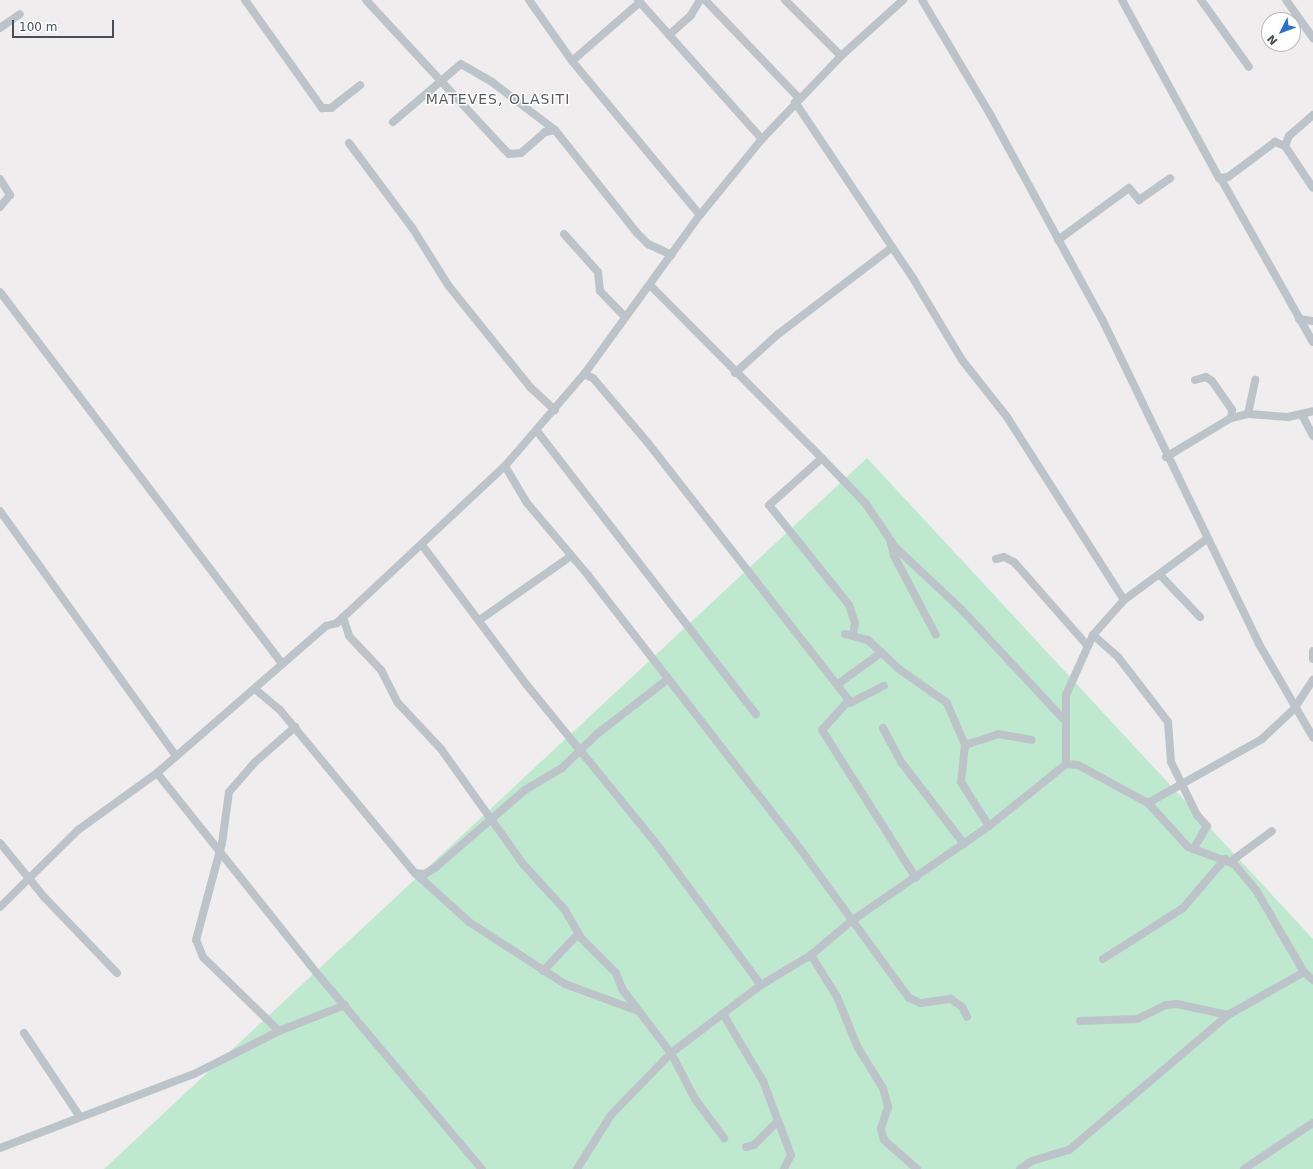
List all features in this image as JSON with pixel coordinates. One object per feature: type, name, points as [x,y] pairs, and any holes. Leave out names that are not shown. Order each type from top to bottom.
[{"type":"street","points":[[245,0],[322,108],[331,108],[360,86]]},
{"type":"street","points":[[366,0],[441,82],[510,154],[521,153],[545,132],[555,130]]},
{"type":"street","points":[[528,0],[572,61],[700,215]]},
{"type":"street","points":[[670,35],[691,15],[700,0]]},
{"type":"street","points":[[705,0],[797,100],[962,360],[1007,417],[1124,600]]},
{"type":"street","points":[[785,0],[841,56]]},
{"type":"street","points":[[0,908],[78,830],[158,773],[326,626],[343,617],[505,466],[538,431],[584,374],[700,215],[762,139],[797,100],[841,56],[903,0]]},
{"type":"street","points":[[922,0],[990,114],[1102,319],[1166,457],[1294,709],[1313,737]]},
{"type":"street","points":[[1122,0],[1313,342]]},
{"type":"street","points":[[1201,0],[1249,67]]},
{"type":"street","points":[[1286,0],[1313,38]]},
{"type":"street","points":[[572,61],[639,1],[762,139]]},
{"type":"street","points":[[0,28],[20,14]]},
{"type":"street","points":[[394,122],[463,64],[555,130],[637,233],[648,244],[672,255]]},
{"type":"street","points":[[1285,146],[1289,136],[1313,115]]},
{"type":"street","points":[[1221,179],[1275,142],[1285,146],[1313,188]]},
{"type":"street","points":[[349,143],[413,229],[448,285],[530,387],[555,410]]},
{"type":"street","points":[[1058,240],[1129,188],[1139,200],[1170,178]]},
{"type":"street","points":[[0,179],[10,195],[0,207]]},
{"type":"street","points":[[564,234],[598,272],[600,290],[625,317]]},
{"type":"street","points":[[735,374],[777,335],[891,248]]},
{"type":"street","points":[[650,285],[735,374],[822,458],[866,504],[891,542],[961,609],[1065,721]]},
{"type":"street","points":[[0,292],[282,664]]},
{"type":"street","points":[[1299,319],[1313,321]]},
{"type":"street","points":[[584,374],[594,378],[648,443],[838,684],[850,703]]},
{"type":"street","points":[[1195,380],[1206,378],[1212,381],[1234,415]]},
{"type":"street","points":[[1248,414],[1255,380]]},
{"type":"street","points":[[1166,457],[1234,415],[1248,414],[1274,417],[1302,415],[1313,411]]},
{"type":"street","points":[[1302,415],[1313,436]]},
{"type":"street","points":[[538,431],[756,714]]},
{"type":"street","points":[[822,458],[769,505],[849,605],[855,623],[849,634],[868,640],[922,686],[940,694],[950,707],[965,745],[961,782],[989,826]]},
{"type":"street","points":[[505,466],[527,503],[571,556],[801,850],[850,922],[911,1001],[950,999],[962,1007],[967,1017]]},
{"type":"street","points":[[0,511],[176,756]]},
{"type":"street","points":[[1066,764],[1066,695],[1092,635],[1124,600],[1160,575],[1208,538]]},
{"type":"street","points":[[891,542],[894,556],[936,635]]},
{"type":"street","points":[[422,545],[481,619],[526,684],[655,842],[761,985]]},
{"type":"street","points":[[481,619],[571,556]]},
{"type":"street","points":[[996,559],[1004,557],[1014,562],[1087,645]]},
{"type":"street","points":[[1160,575],[1200,617]]},
{"type":"street","points":[[343,617],[349,636],[381,670],[398,703],[441,749],[524,864],[565,910],[578,934],[611,967],[622,989],[671,1053],[695,1098],[724,1138]]},
{"type":"street","points":[[1092,635],[1118,657],[1168,722],[1169,757],[1207,828],[1193,849]]},
{"type":"street","points":[[1313,651],[1313,658]]},
{"type":"street","points":[[838,684],[882,652]]},
{"type":"street","points":[[415,873],[429,872],[525,790],[553,775],[580,750],[668,679]]},
{"type":"street","points":[[1148,803],[1183,785],[1262,739],[1294,709],[1313,680]]},
{"type":"street","points":[[884,686],[850,703],[824,724],[822,730],[916,878]]},
{"type":"street","points":[[255,689],[295,727],[415,873],[469,922],[565,984],[638,1011]]},
{"type":"street","points":[[279,1031],[196,946],[220,851],[229,792],[254,763],[295,727]]},
{"type":"street","points":[[883,728],[902,763],[964,844]]},
{"type":"street","points":[[965,745],[998,734],[1031,740]]},
{"type":"street","points":[[577,1169],[612,1115],[671,1053],[761,985],[811,955],[850,922],[916,878],[989,826],[1066,764],[1075,764],[1148,803],[1179,840],[1193,849],[1228,860],[1256,890],[1304,972],[1313,980]]},
{"type":"street","points":[[158,773],[345,1005],[482,1169]]},
{"type":"street","points":[[1103,959],[1183,908],[1228,860],[1272,831]]},
{"type":"street","points":[[0,843],[29,878],[117,973]]},
{"type":"street","points":[[543,971],[578,934]]},
{"type":"street","points":[[811,955],[837,997],[858,1048],[883,1088],[888,1107],[881,1129],[884,1140],[917,1169]]},
{"type":"street","points":[[1020,1169],[1032,1161],[1069,1150],[1228,1015],[1304,972]]},
{"type":"street","points":[[1080,1021],[1137,1019],[1177,1004],[1228,1015]]},
{"type":"street","points":[[0,1148],[194,1074],[279,1031],[345,1005]]},
{"type":"street","points":[[723,1014],[763,1081],[776,1123],[791,1155],[784,1169]]},
{"type":"street","points":[[24,1033],[80,1117]]},
{"type":"street","points":[[746,1147],[754,1145],[776,1123]]},
{"type":"street","points":[[1244,1169],[1313,1123]]},
{"type":"green space","points":[[867,458],[1313,939],[1313,1169],[104,1169]]},
{"type":"district","name":"MATEVES, OLASITI","points":[[498,99]]}]
